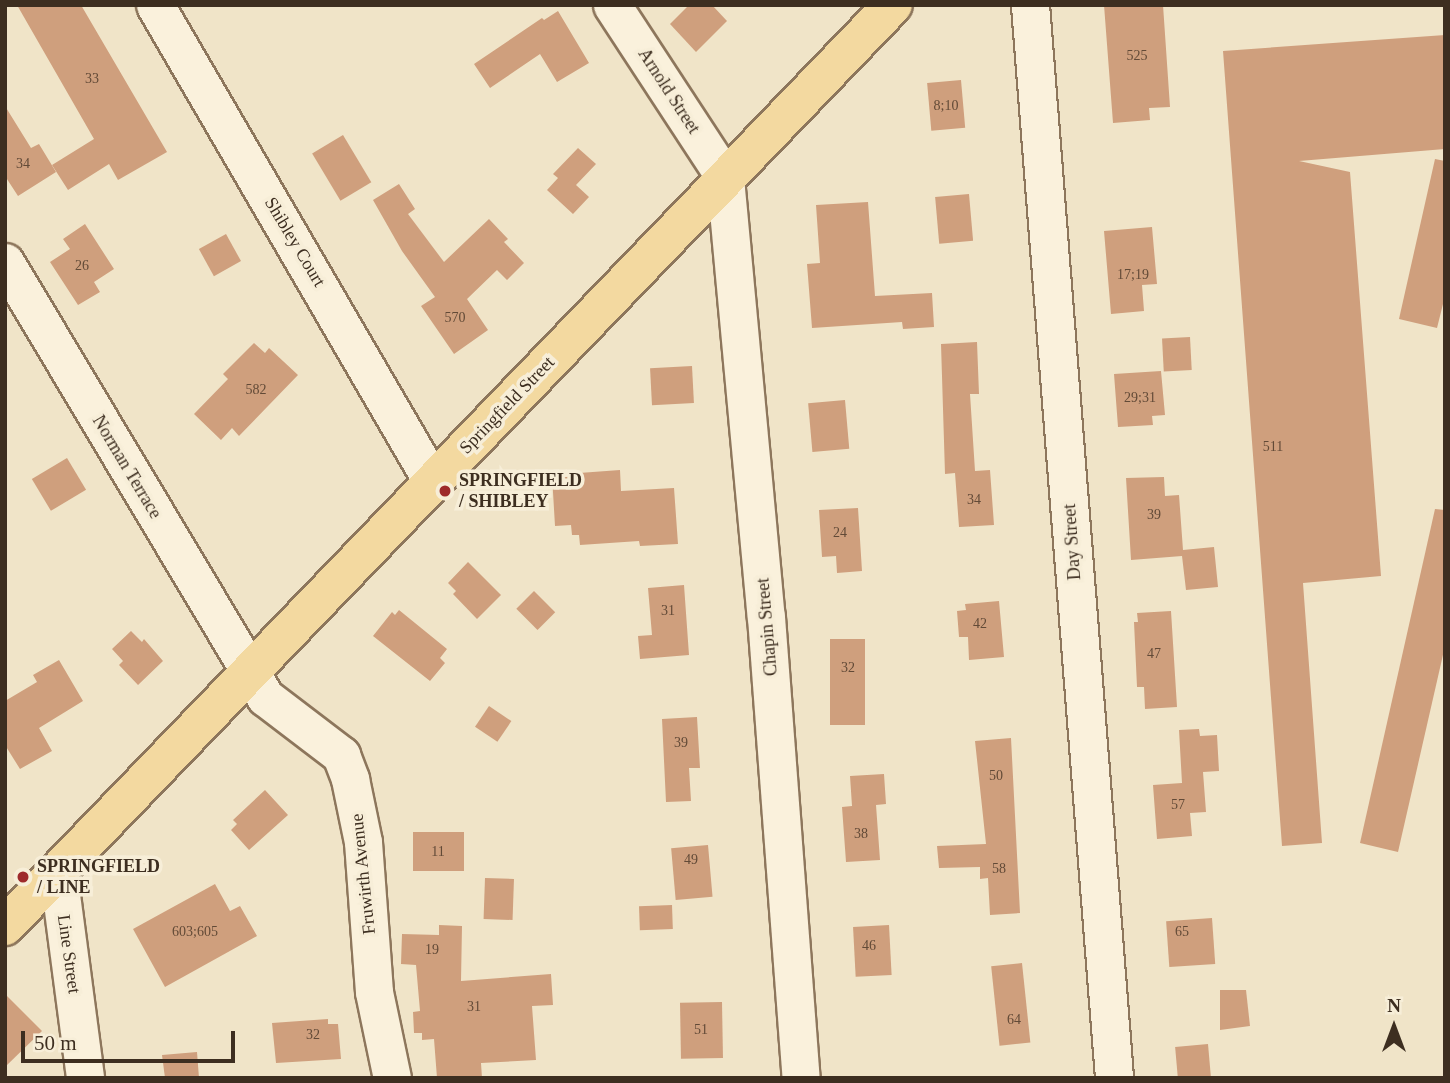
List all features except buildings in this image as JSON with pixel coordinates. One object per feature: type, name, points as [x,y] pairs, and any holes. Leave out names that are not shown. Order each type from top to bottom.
[{"type":"main road","name":"Springfield Street","points":[[5,926],[893,5]]},
{"type":"street","name":"Shibley Court","points":[[155,5],[432,481]]},
{"type":"street","name":"Arnold Street","points":[[612,5],[725,177]]},
{"type":"street","name":"Day Street","points":[[1030,5],[1114,1078]]},
{"type":"street","name":"Chapin Street","points":[[725,177],[766,617],[801,1078]]},
{"type":"street","name":"Norman Terrace","points":[[5,262],[249,673]]},
{"type":"street","name":"Fruwirth Avenue","points":[[249,673],[265,697],[304,730],[331,745],[341,755],[346,766],[363,842],[374,992],[392,1078]]},
{"type":"street","name":"Line Street","points":[[58,872],[85,1078]]},
{"type":"place","name":"SPRINGFIELD / SHIBLEY","points":[[445,491]]},
{"type":"place","name":"SPRINGFIELD / LINE","points":[[23,877]]}]
